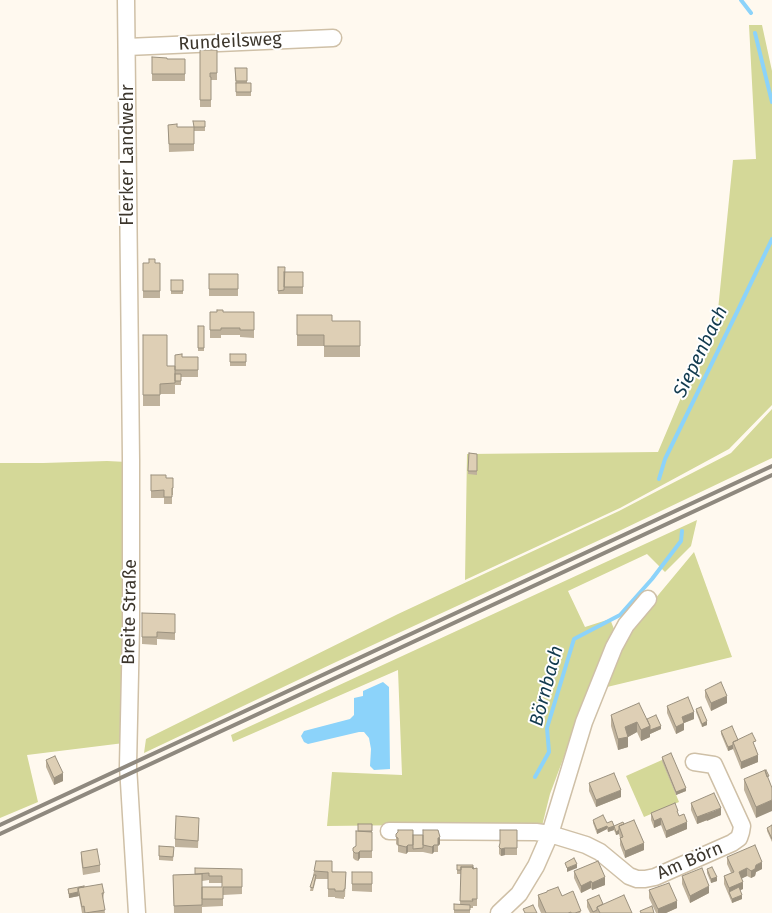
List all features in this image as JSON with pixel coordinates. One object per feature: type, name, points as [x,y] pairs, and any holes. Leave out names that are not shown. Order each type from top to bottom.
[{"type":"street","name":"Flerker Landwehr","points":[[126,0],[130,310]]},
{"type":"street","name":"Rundeilsweg","points":[[128,47],[333,38]]},
{"type":"street","name":"Breite Straße","points":[[130,310],[131,627],[128,766],[137,913]]},
{"type":"street","points":[[499,913],[519,894],[536,866],[550,834],[584,722],[614,647],[626,625],[648,599]]},
{"type":"street","name":"Am Börn","points":[[389,831],[536,832],[550,834],[586,845],[600,852],[629,876],[637,879],[655,877],[732,843],[739,838],[742,832],[742,826],[714,764],[694,762]]},
{"type":"green space","points":[[749,25],[762,25],[772,71],[772,405],[729,449],[620,508],[465,580],[467,454],[658,452],[718,310],[733,160],[756,159]]},
{"type":"green space","points":[[772,409],[772,458],[144,753],[146,739],[398,614],[619,511],[731,453]]},
{"type":"green space","points":[[127,462],[124,743],[27,755],[38,802],[0,818],[0,463]]},
{"type":"green space","points":[[697,520],[691,546],[665,572],[647,554],[568,591],[585,627],[610,619],[614,629],[550,794],[542,826],[327,826],[332,772],[402,775],[398,670],[233,742],[231,735]]},
{"type":"green space","points":[[694,552],[732,657],[607,687],[625,635]]},
{"type":"green space","points":[[662,760],[679,802],[644,817],[626,776]]},
{"type":"water","points":[[383,682],[389,687],[390,769],[374,770],[370,766],[371,749],[369,738],[364,732],[308,744],[304,742],[301,736],[304,731],[350,719],[354,715],[354,698],[363,696],[363,691]]},
{"type":"building","points":[[200,50],[217,50],[217,73],[210,73],[211,100],[200,100]]},
{"type":"building","points":[[152,57],[185,59],[185,74],[152,74]]},
{"type":"building","points":[[235,68],[247,68],[247,81],[236,81]]},
{"type":"building","points":[[236,83],[251,83],[251,92],[236,92]]},
{"type":"building","points":[[193,121],[205,121],[205,127],[194,127]]},
{"type":"building","points":[[177,124],[177,127],[194,127],[194,144],[169,144],[168,125]]},
{"type":"building","points":[[149,259],[155,259],[155,263],[160,263],[160,291],[143,291],[143,263],[149,263]]},
{"type":"building","points":[[278,267],[285,267],[284,290],[278,291]]},
{"type":"building","points":[[284,272],[303,272],[303,287],[284,287]]},
{"type":"building","points":[[209,274],[238,274],[238,289],[209,289]]},
{"type":"building","points":[[171,280],[183,280],[183,291],[171,291]]},
{"type":"building","points":[[217,310],[223,310],[223,312],[254,312],[254,330],[221,328],[221,330],[210,330],[210,312],[217,312]]},
{"type":"building","points":[[297,315],[332,315],[332,321],[360,321],[360,346],[324,346],[324,335],[297,335]]},
{"type":"building","points":[[198,326],[204,326],[204,348],[198,348]]},
{"type":"building","points":[[143,335],[167,335],[167,366],[175,366],[175,383],[160,384],[160,395],[143,395]]},
{"type":"building","points":[[182,354],[182,357],[198,357],[198,370],[175,370],[175,355]]},
{"type":"building","points":[[230,354],[246,354],[246,362],[230,362]]},
{"type":"building","points":[[175,374],[181,374],[181,381],[175,381]]},
{"type":"building","points":[[469,453],[477,454],[477,471],[468,471]]},
{"type":"building","points":[[151,475],[166,475],[166,478],[173,478],[172,497],[164,497],[164,490],[151,491]]},
{"type":"building","points":[[142,613],[175,614],[175,633],[157,632],[157,637],[142,637]]},
{"type":"building","points":[[721,682],[727,696],[711,703],[705,690]]},
{"type":"building","points":[[688,697],[694,712],[682,717],[684,723],[676,727],[667,706]]},
{"type":"building","points":[[639,703],[650,726],[641,730],[637,722],[625,727],[628,737],[618,739],[611,715]]},
{"type":"building","points":[[701,707],[707,721],[702,724],[696,709]]},
{"type":"building","points":[[656,715],[661,726],[650,730],[647,719]]},
{"type":"building","points":[[732,726],[738,740],[728,747],[721,731]]},
{"type":"building","points":[[752,733],[756,741],[753,742],[758,755],[741,762],[733,742]]},
{"type":"building","points":[[671,753],[686,788],[676,792],[662,757]]},
{"type":"building","points":[[55,756],[63,773],[54,778],[46,760]]},
{"type":"building","points":[[765,770],[772,788],[772,800],[756,807],[744,779]]},
{"type":"building","points":[[614,773],[621,790],[596,800],[589,783]]},
{"type":"building","points":[[714,793],[721,808],[697,817],[691,803]]},
{"type":"building","points":[[675,803],[679,816],[684,814],[687,822],[666,831],[661,818],[654,821],[651,813]]},
{"type":"building","points":[[603,815],[607,823],[612,821],[614,826],[608,828],[607,826],[597,830],[593,820]]},
{"type":"building","points":[[176,816],[199,818],[198,841],[175,839]]},
{"type":"building","points":[[634,820],[644,843],[625,851],[620,838],[623,837],[619,826]]},
{"type":"building","points":[[623,822],[624,824],[619,826],[619,830],[616,832],[614,826]]},
{"type":"building","points":[[358,824],[372,824],[372,831],[358,831]]},
{"type":"building","points":[[772,825],[772,839],[767,828]]},
{"type":"building","points":[[398,830],[413,830],[413,845],[406,847],[398,845],[396,834]]},
{"type":"building","points":[[423,830],[438,830],[440,837],[438,838],[438,845],[432,847],[423,845]]},
{"type":"building","points":[[500,830],[517,830],[517,848],[501,849],[499,847]]},
{"type":"building","points":[[356,831],[372,832],[372,851],[355,853],[353,851],[353,848],[356,846]]},
{"type":"building","points":[[413,835],[423,835],[423,848],[413,849]]},
{"type":"building","points":[[755,845],[762,862],[751,871],[747,868],[739,872],[743,882],[729,888],[724,876],[734,872],[727,857]]},
{"type":"building","points":[[159,846],[174,847],[173,857],[159,856]]},
{"type":"building","points":[[97,849],[100,865],[83,868],[81,852]]},
{"type":"building","points":[[574,858],[577,864],[567,868],[565,863]]},
{"type":"building","points":[[316,861],[332,861],[332,872],[346,872],[344,891],[328,889],[328,872],[314,871]]},
{"type":"building","points":[[598,861],[605,877],[581,886],[574,871]]},
{"type":"building","points":[[457,865],[473,865],[473,867],[461,867],[461,870],[457,870]]},
{"type":"building","points":[[461,867],[477,868],[477,899],[472,899],[473,901],[460,901]]},
{"type":"building","points":[[712,867],[717,877],[711,879],[707,869]]},
{"type":"building","points":[[195,868],[242,869],[242,887],[223,887],[223,899],[202,899],[202,887],[222,887],[222,876],[209,876],[209,873],[195,874]]},
{"type":"building","points":[[702,868],[709,886],[690,896],[682,876]]},
{"type":"building","points":[[352,872],[372,872],[372,884],[352,884]]},
{"type":"building","points":[[202,874],[202,905],[174,906],[173,875]]},
{"type":"building","points":[[314,875],[316,875],[313,888],[310,887]]},
{"type":"building","points":[[669,883],[677,901],[658,909],[649,890]]},
{"type":"building","points":[[102,884],[105,910],[85,913],[78,888]]},
{"type":"building","points":[[84,886],[78,888],[78,892],[69,894],[68,889]]},
{"type":"building","points":[[558,887],[562,896],[573,891],[581,911],[575,913],[546,913],[538,895]]},
{"type":"building","points":[[739,887],[742,895],[732,899],[729,892]]},
{"type":"building","points":[[599,895],[603,904],[593,912],[587,900]]},
{"type":"building","points":[[624,895],[632,913],[600,913],[597,907]]},
{"type":"building","points":[[454,904],[470,905],[470,910],[454,910]]},
{"type":"building","points":[[533,905],[537,913],[525,913],[523,909]]},
{"type":"building","points":[[652,906],[654,913],[641,913],[640,911]]},
{"type":"waterway","name":"Siepenbach","points":[[741,0],[751,13]]},
{"type":"waterway","name":"Siepenbach","points":[[755,33],[772,102]]},
{"type":"waterway","name":"Siepenbach","points":[[659,479],[665,459],[772,239]]},
{"type":"waterway","name":"Börnbach","points":[[535,777],[549,752],[547,728],[574,639],[620,615],[652,579],[681,541],[682,531]]},
{"type":"railway","points":[[0,825],[772,466]]},
{"type":"railway","points":[[0,834],[772,475]]}]
